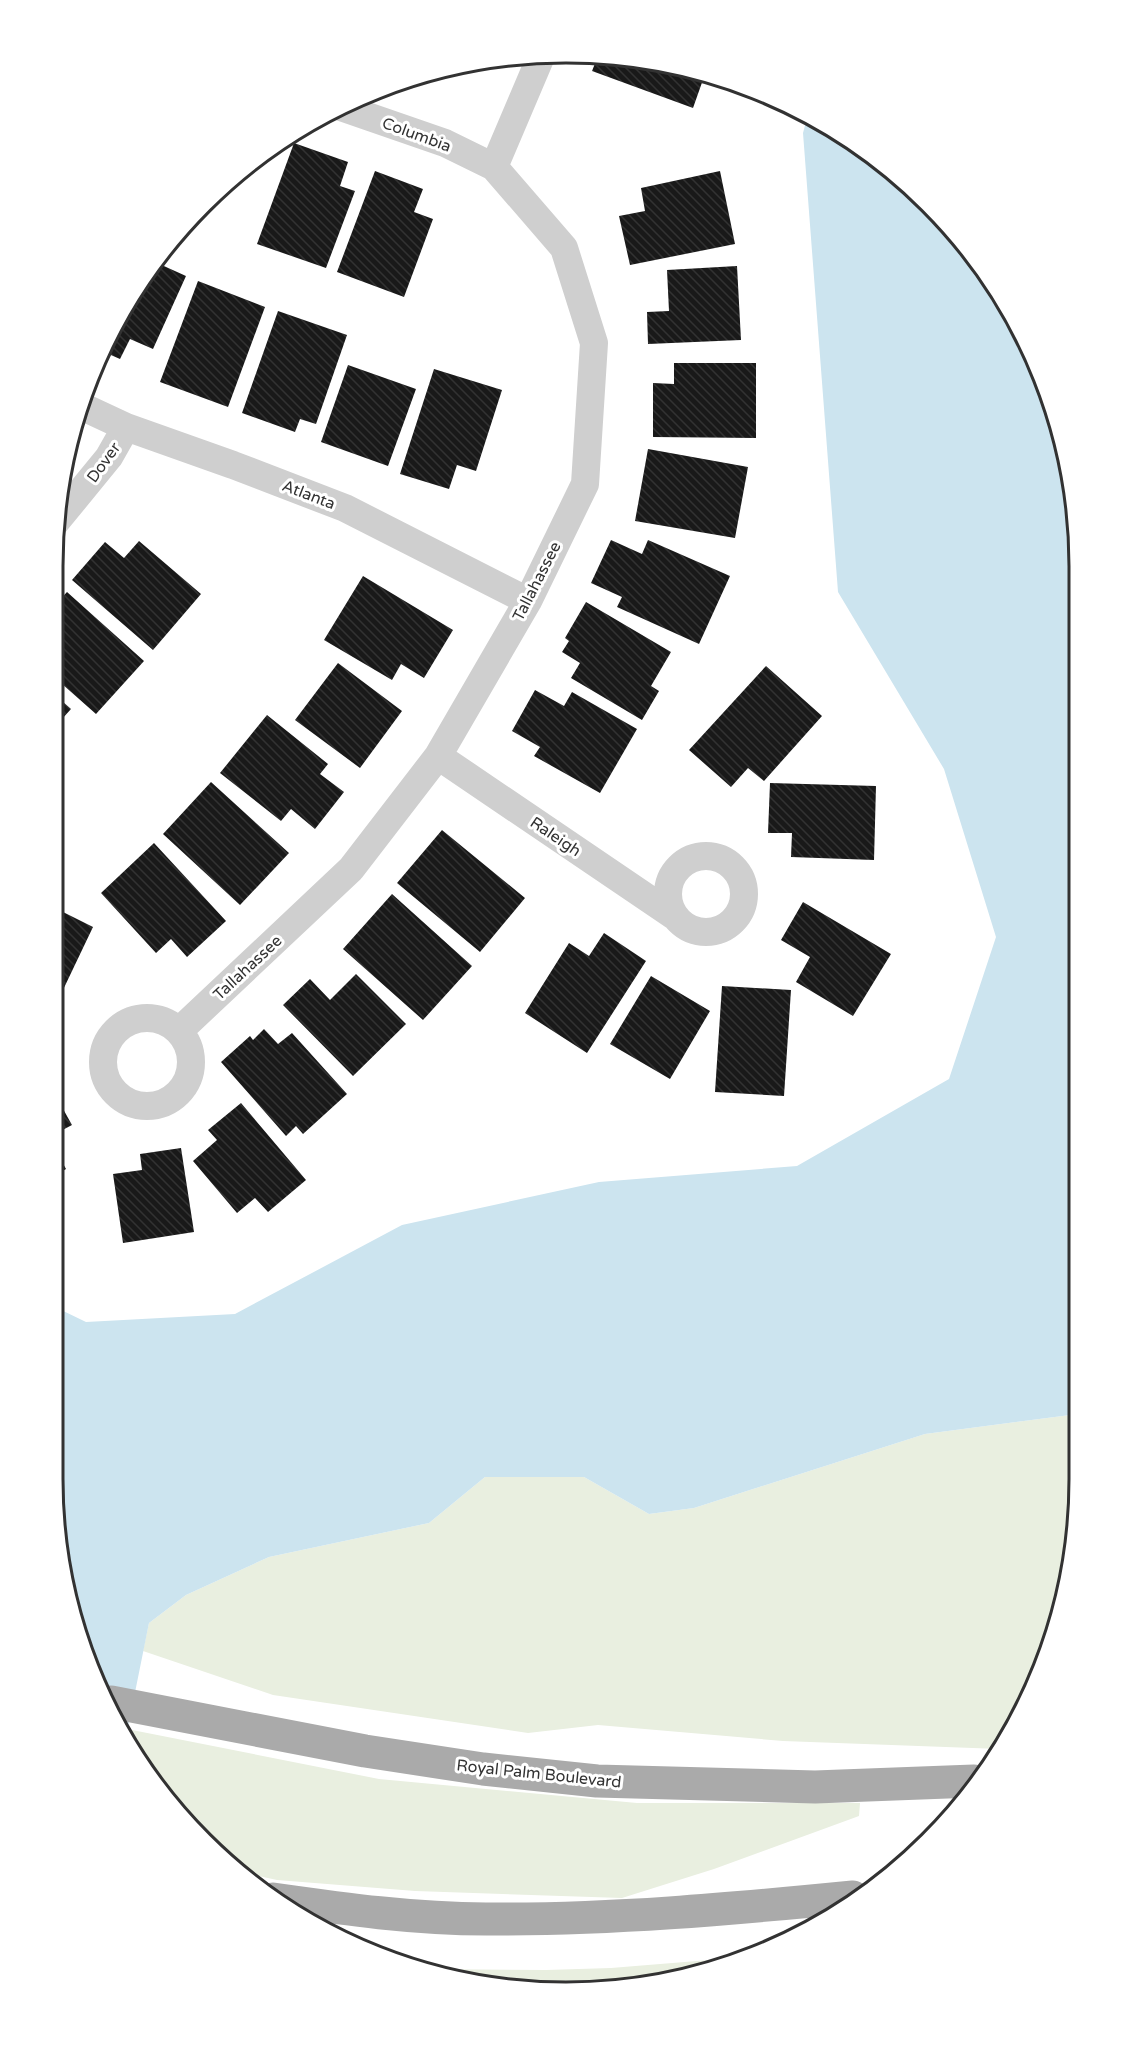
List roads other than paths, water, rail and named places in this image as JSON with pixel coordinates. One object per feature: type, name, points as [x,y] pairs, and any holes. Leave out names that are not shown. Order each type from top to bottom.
[{"type":"main road","name":"Royal Palm Boulevard","points":[[116,1703],[364,1751],[483,1769],[597,1781],[815,1787],[968,1781]]},
{"type":"main road","points":[[294,1902],[368,1912],[485,1919],[721,1910],[844,1898]]},
{"type":"street","points":[[494,167],[538,64]]},
{"type":"street","name":"Columbia","points":[[353,111],[445,143],[494,167]]},
{"type":"street","name":"Tallahassee","points":[[179,1031],[351,869],[438,756],[528,601],[585,484],[594,343],[564,248],[494,167]]},
{"type":"street","name":"Atlanta","points":[[88,409],[126,427],[345,508],[528,601]]},
{"type":"street","name":"Dover","points":[[66,509],[109,457],[126,427]]},
{"type":"street","name":"Raleigh","points":[[438,756],[674,916]]},
{"type":"water","points":[[805,124],[872,167],[922,210],[965,260],[1002,314],[1031,374],[1052,436],[1059,468],[1065,500],[1069,566],[1069,1415],[925,1434],[694,1508],[649,1514],[584,1477],[485,1477],[429,1523],[269,1557],[186,1595],[149,1623],[128,1726],[101,1671],[90,1641],[80,1609],[67,1545],[63,1479],[63,1311],[86,1322],[235,1314],[402,1225],[599,1182],[797,1166],[949,1079],[996,937],[944,769],[838,592],[803,133]]}]
